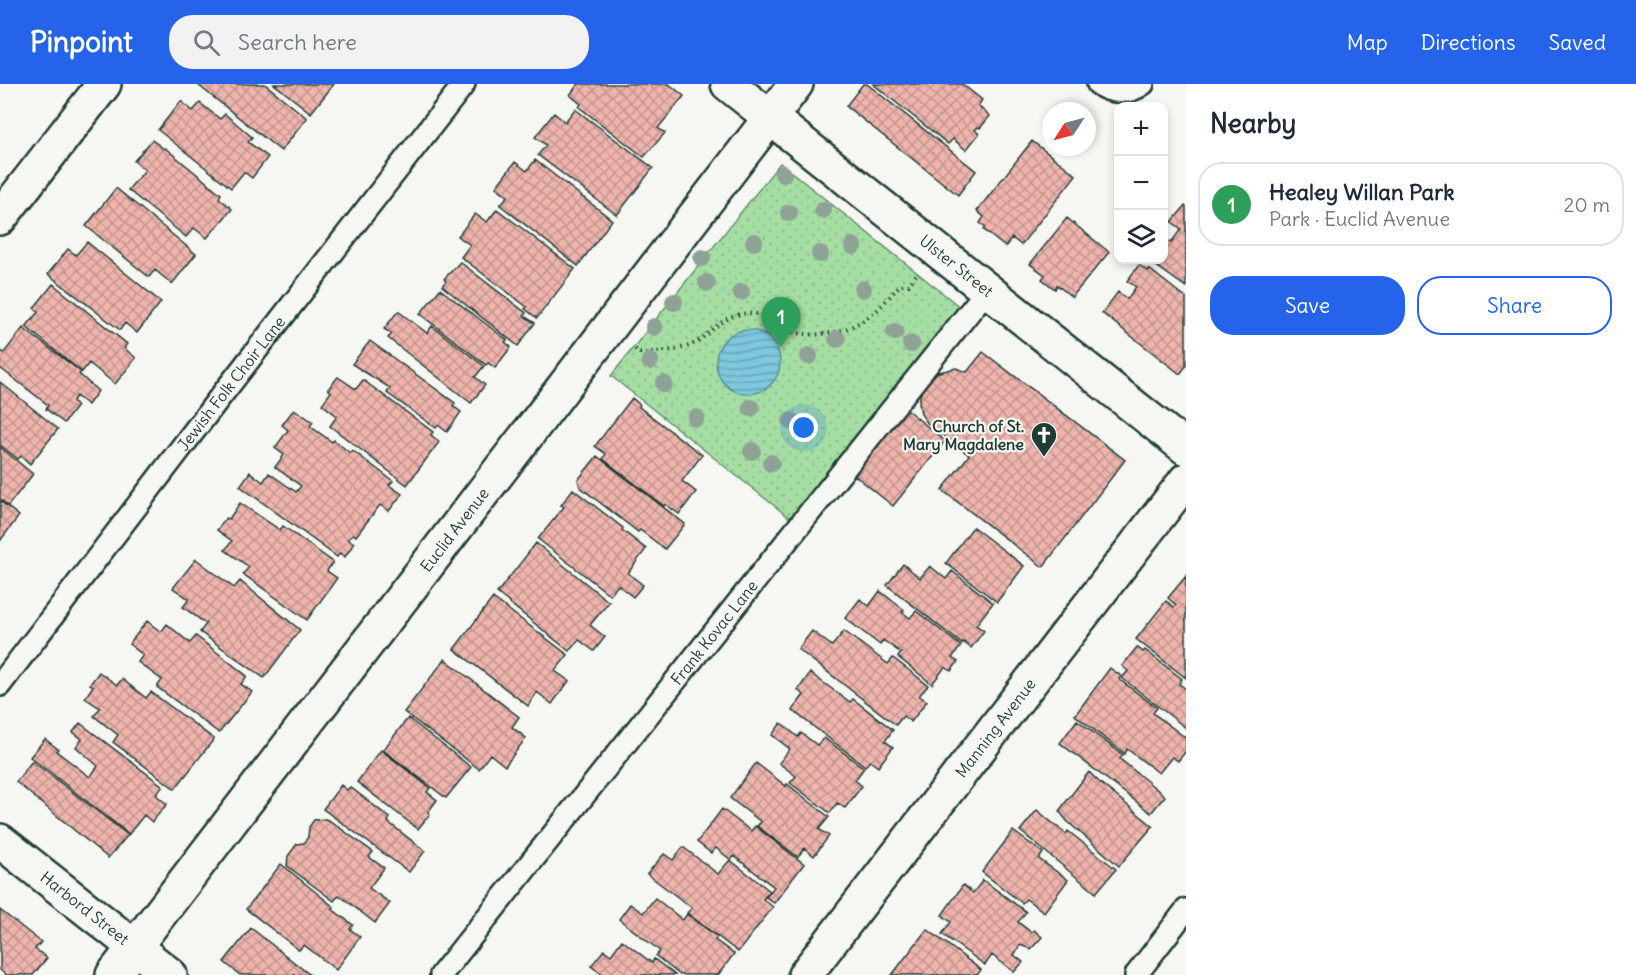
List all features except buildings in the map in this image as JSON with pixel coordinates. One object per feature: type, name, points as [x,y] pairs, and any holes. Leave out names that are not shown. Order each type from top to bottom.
[{"type":"street","points":[[0,218],[104,84]]},
{"type":"street","name":"Ulster Street","points":[[728,84],[1186,448]]},
{"type":"street","name":"Euclid Avenue","points":[[113,975],[796,84]]},
{"type":"street","name":"Manning Avenue","points":[[805,975],[1186,480]]},
{"type":"street","name":"Harbord Street","points":[[0,841],[170,975]]},
{"type":"lane","name":"Jewish Folk Choir Lane","points":[[0,685],[464,84]]},
{"type":"lane","points":[[1098,84],[1105,90],[1123,91],[1138,88],[1143,84]]},
{"type":"lane","name":"Frank Kovac Lane","points":[[441,975],[987,290]]},
{"type":"lane","points":[[1136,975],[1186,910]]},
{"type":"path","points":[[629,345],[640,353],[661,352],[693,345],[720,322],[748,313],[762,314],[784,329],[800,333],[831,333],[862,321],[876,311],[900,285],[909,285],[920,270]]},
{"type":"green space","points":[[780,163],[960,307],[791,519],[611,376]]},
{"type":"water","points":[[742,330],[754,330],[771,339],[778,350],[780,362],[778,374],[771,385],[754,394],[742,394],[730,389],[721,380],[716,368],[716,356],[721,344],[730,335]]},
{"type":"place","name":"Healey Willan Park","points":[[781,347]]},
{"type":"place","name":"Church of St. Mary Magdalene","points":[[1044,458]]}]
